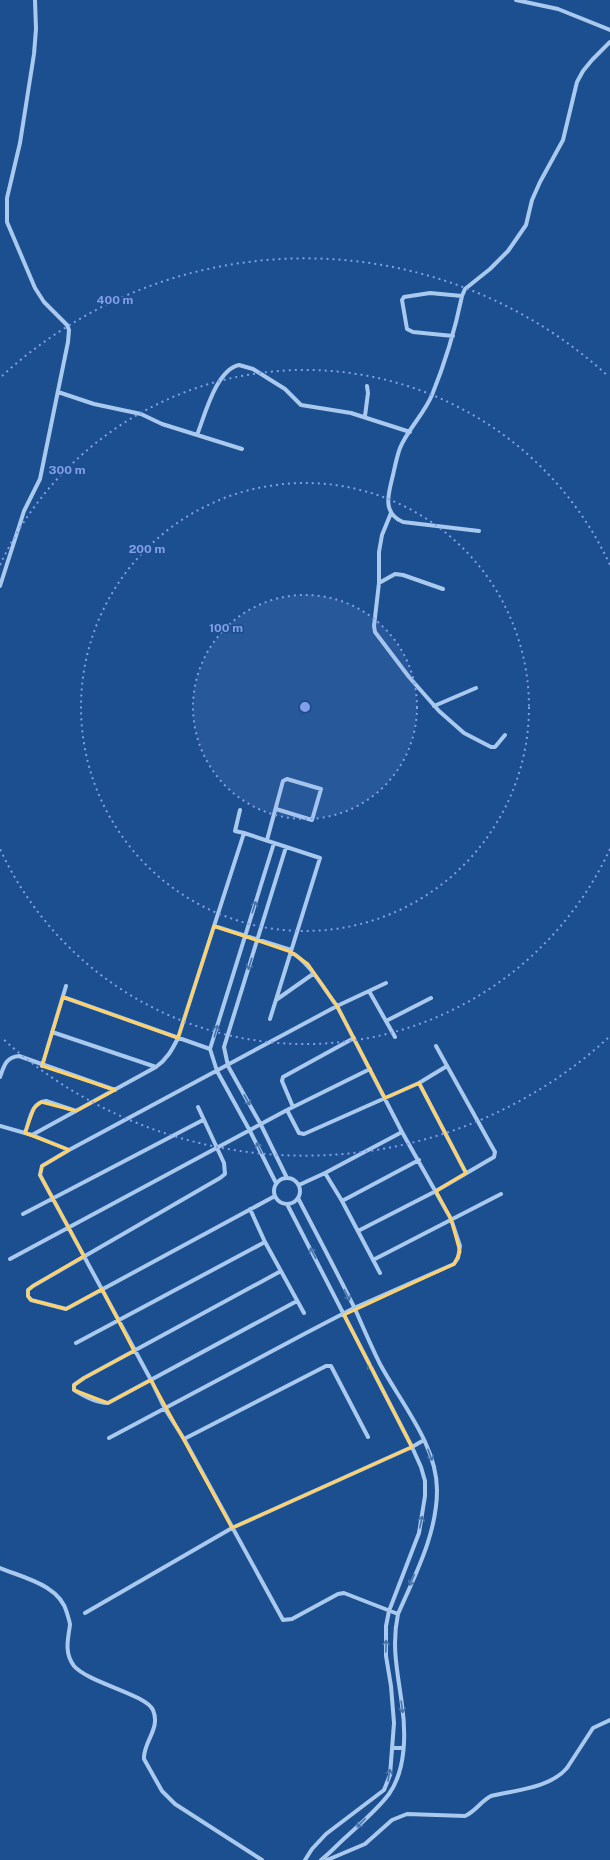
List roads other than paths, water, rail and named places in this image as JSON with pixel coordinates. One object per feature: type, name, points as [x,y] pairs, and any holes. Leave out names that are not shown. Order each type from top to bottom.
[{"type":"street","points":[[0,586],[24,511],[40,479],[68,342],[69,330],[63,320],[44,302],[35,288],[7,222],[7,198],[20,143],[34,54],[36,29],[35,0]]},
{"type":"street","points":[[516,0],[558,9],[610,30]]},
{"type":"street","points":[[479,531],[396,520],[391,513],[387,497],[400,448],[431,396],[453,336],[464,289],[490,269],[508,251],[526,225],[532,200],[563,140],[577,82],[583,70],[610,42]]},
{"type":"street","points":[[453,336],[413,332],[407,329],[402,298],[430,293],[462,296]]},
{"type":"street","points":[[197,435],[220,381],[228,370],[239,365],[253,369],[285,389],[301,405],[334,409],[365,416],[376,422],[410,432]]},
{"type":"street","points":[[365,416],[368,393],[367,386]]},
{"type":"street","points":[[58,392],[94,404],[141,414],[162,424],[242,449]]},
{"type":"street","points":[[391,513],[382,535],[379,583],[374,626],[375,632],[434,706],[464,733],[488,747],[495,746],[505,735]]},
{"type":"street","points":[[379,583],[395,574],[434,584],[443,589]]},
{"type":"street","points":[[434,706],[476,688]]},
{"type":"street","points":[[267,840],[284,781],[287,779],[321,789],[312,820],[276,809]]},
{"type":"street","points":[[240,810],[235,831],[320,858],[270,1019]]},
{"type":"street","points":[[32,1135],[165,1061],[178,1038],[244,833]]},
{"type":"street","points":[[274,843],[210,1049],[217,1071],[250,1131],[276,1183],[274,1192],[275,1196],[280,1202],[287,1204],[298,1198],[300,1193],[299,1185],[294,1180],[287,1178],[276,1183]]},
{"type":"street","points":[[286,847],[224,1048],[228,1066],[261,1125],[287,1178]]},
{"type":"street","points":[[109,1438],[306,1332],[354,1308],[454,1264],[458,1258],[460,1246],[451,1219],[402,1132],[337,1006],[313,974],[308,964],[291,952],[291,950],[214,926]]},
{"type":"street","points":[[276,1000],[313,974]]},
{"type":"street","points":[[386,983],[337,1006],[228,1066],[69,1150],[42,1166],[40,1175],[151,1380],[165,1409],[184,1439],[283,1620],[292,1620],[338,1594],[350,1594],[389,1612],[398,1614]]},
{"type":"street","points":[[42,1066],[66,986]]},
{"type":"street","points":[[369,991],[394,1037]]},
{"type":"street","points":[[63,997],[210,1049]]},
{"type":"street","points":[[386,1021],[431,998]]},
{"type":"street","points":[[52,1032],[156,1067]]},
{"type":"street","points":[[293,1107],[282,1081],[283,1077],[354,1038]]},
{"type":"street","points":[[358,1231],[436,1191],[490,1161],[494,1157],[495,1152],[436,1046]]},
{"type":"street","points":[[0,1077],[7,1060],[12,1057],[19,1056],[42,1066],[115,1090]]},
{"type":"street","points":[[287,1110],[299,1133],[304,1134],[419,1083],[447,1066]]},
{"type":"street","points":[[10,1259],[287,1110],[370,1068]]},
{"type":"street","points":[[419,1083],[466,1173]]},
{"type":"street","points":[[26,1132],[34,1108],[41,1102],[46,1101],[76,1111]]},
{"type":"street","points":[[198,1107],[224,1163],[225,1174],[33,1286],[28,1290],[28,1296],[31,1300],[66,1309],[275,1196]]},
{"type":"street","points":[[23,1214],[203,1120]]},
{"type":"street","points":[[0,1126],[26,1132],[69,1150]]},
{"type":"street","points":[[299,1185],[325,1173],[402,1132]]},
{"type":"street","points":[[342,1201],[419,1160]]},
{"type":"street","points":[[325,1173],[342,1201],[380,1273]]},
{"type":"street","points":[[373,1260],[501,1194]]},
{"type":"street","points":[[298,1198],[354,1308],[380,1364],[424,1440],[436,1475],[437,1504],[430,1537],[398,1614],[394,1641],[394,1656],[404,1718],[403,1748],[399,1772],[389,1794],[336,1848],[321,1860]]},
{"type":"street","points":[[287,1204],[412,1447],[421,1467],[425,1481],[425,1496],[419,1533],[389,1612],[386,1626],[386,1656],[393,1709],[390,1775],[384,1790],[326,1834],[312,1849],[305,1860]]},
{"type":"street","points":[[250,1209],[265,1242],[304,1313]]},
{"type":"street","points":[[76,1343],[265,1242]]},
{"type":"street","points":[[281,1271],[84,1378],[74,1384],[74,1390],[86,1397],[102,1403],[108,1403],[297,1301]]},
{"type":"street","points":[[184,1439],[326,1366],[331,1366],[368,1437]]},
{"type":"street","points":[[85,1613],[232,1528],[412,1447],[424,1440]]},
{"type":"street","points":[[0,1568],[43,1586],[57,1594],[63,1602],[70,1624],[67,1645],[68,1654],[75,1666],[82,1672],[114,1689],[137,1697],[150,1706],[153,1711],[154,1728],[144,1754],[144,1759],[168,1798],[183,1810],[262,1860]]},
{"type":"street","points":[[327,1860],[365,1844],[392,1820],[399,1817],[413,1813],[465,1816],[476,1809],[485,1799],[491,1796],[533,1786],[554,1778],[563,1773],[567,1768],[593,1728],[610,1720]]},
{"type":"street","points":[[392,1748],[403,1748]]}]
